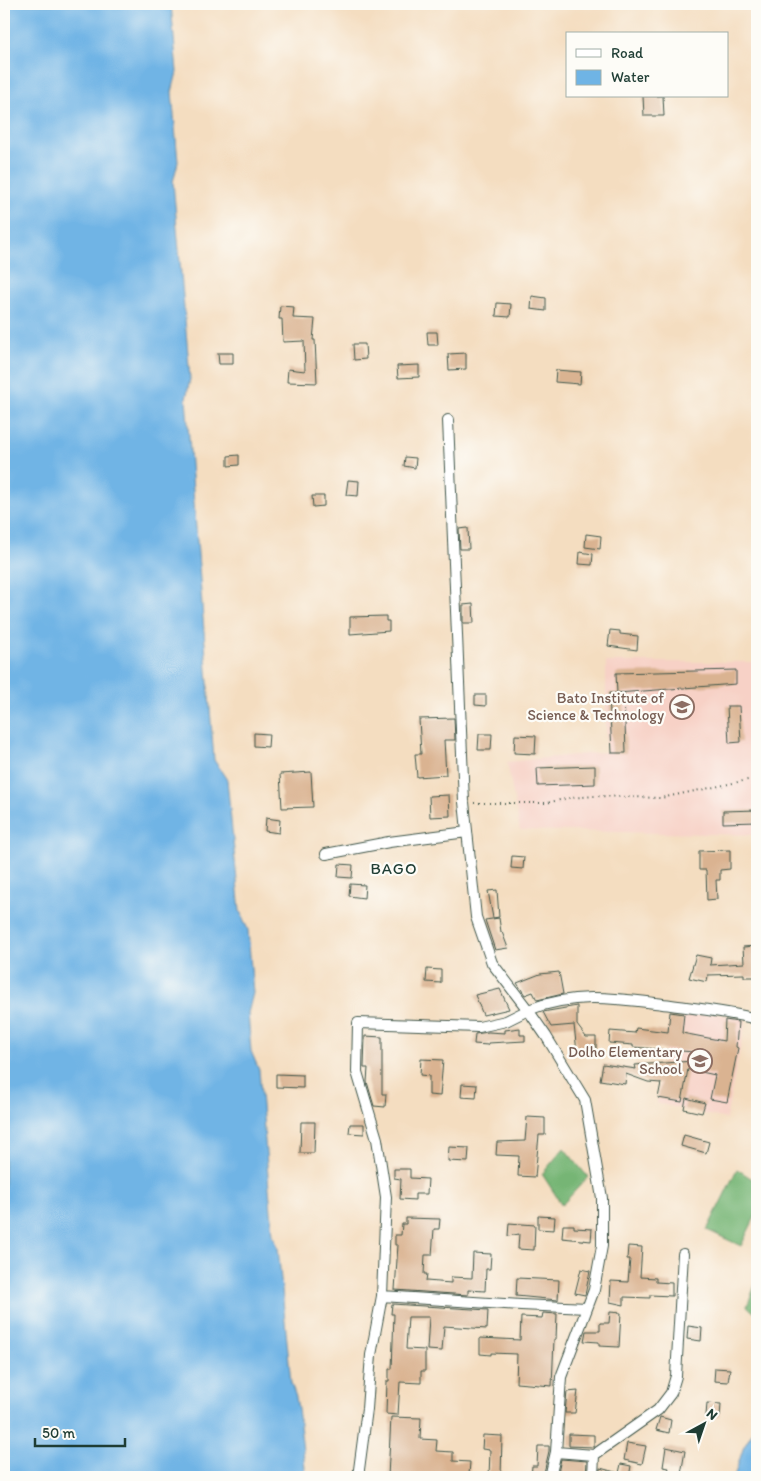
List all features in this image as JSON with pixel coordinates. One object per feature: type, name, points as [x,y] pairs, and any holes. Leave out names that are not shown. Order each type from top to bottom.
[{"type":"street","points":[[448,420],[464,802],[476,917],[492,962],[546,1036],[585,1100],[602,1198],[602,1246],[594,1290],[561,1378],[556,1452],[550,1477]]},
{"type":"street","points":[[326,854],[389,842],[467,832]]},
{"type":"street","points":[[358,1477],[367,1409],[371,1355],[382,1296],[386,1197],[378,1138],[357,1072],[358,1023],[480,1027],[506,1021],[545,1003],[581,997],[606,997],[732,1013],[757,1019]]},
{"type":"street","points":[[556,1452],[594,1455],[658,1410],[671,1392],[676,1376],[683,1254]]},
{"type":"street","points":[[382,1296],[587,1308]]},
{"type":"street","points":[[593,1477],[594,1455]]},
{"type":"path","points":[[464,802],[546,803],[569,798],[595,796],[661,798],[748,780],[757,780]]},
{"type":"shaded area","name":"Bato Institute of Science & Technology","points":[[606,662],[757,662],[757,835],[520,830],[507,762],[606,752]]},
{"type":"shaded area","name":"Dolho Elementary School","points":[[671,1006],[746,1019],[726,1119],[657,1103]]},
{"type":"green space","points":[[564,1148],[588,1177],[562,1205],[542,1174]]},
{"type":"green space","points":[[737,1169],[757,1182],[757,1213],[741,1246],[707,1230]]},
{"type":"green space","points":[[757,1280],[757,1315],[747,1306]]},
{"type":"water","points":[[4,4],[171,4],[177,72],[172,92],[178,162],[173,182],[190,379],[186,399],[214,760],[227,780],[240,911],[248,930],[253,993],[248,1013],[251,1051],[259,1070],[273,1235],[278,1248],[291,1383],[296,1397],[306,1477],[4,1477]]},
{"type":"water","points":[[757,1424],[757,1477],[734,1477],[744,1446]]},
{"type":"building","points":[[643,98],[663,98],[664,116],[644,116]]},
{"type":"building","points":[[532,296],[546,298],[546,311],[531,309]]},
{"type":"building","points":[[497,303],[511,304],[510,317],[496,316]]},
{"type":"building","points":[[280,306],[294,307],[293,318],[315,319],[313,340],[315,340],[317,383],[287,382],[288,369],[305,371],[304,341],[283,342],[282,319],[279,319]]},
{"type":"building","points":[[427,332],[437,332],[438,345],[428,345]]},
{"type":"building","points":[[353,344],[365,344],[366,359],[354,360]]},
{"type":"building","points":[[218,353],[233,353],[233,364],[219,364]]},
{"type":"building","points":[[466,353],[466,369],[449,370],[448,354]]},
{"type":"building","points":[[419,365],[419,377],[398,378],[397,366]]},
{"type":"building","points":[[556,370],[581,372],[580,384],[555,382]]},
{"type":"building","points":[[239,455],[239,465],[228,466],[228,456]]},
{"type":"building","points":[[405,457],[416,458],[415,468],[404,466]]},
{"type":"building","points":[[348,480],[359,481],[358,496],[346,495]]},
{"type":"building","points":[[312,496],[324,496],[324,506],[313,507]]},
{"type":"building","points":[[468,528],[469,549],[460,549],[459,529]]},
{"type":"building","points":[[586,534],[601,536],[600,549],[585,547]]},
{"type":"building","points":[[580,552],[593,554],[592,565],[579,564]]},
{"type":"building","points":[[473,604],[474,623],[463,623],[463,605]]},
{"type":"building","points":[[386,616],[386,621],[389,621],[389,631],[350,634],[350,617]]},
{"type":"building","points":[[610,630],[620,631],[620,634],[638,636],[637,650],[608,646]]},
{"type":"building","points":[[736,670],[736,684],[617,693],[616,673]]},
{"type":"building","points":[[609,693],[624,693],[626,753],[612,753]]},
{"type":"building","points":[[475,695],[486,695],[486,706],[475,705]]},
{"type":"building","points":[[727,706],[739,706],[741,742],[729,743]]},
{"type":"building","points":[[454,718],[455,740],[444,740],[446,775],[417,777],[415,754],[421,754],[419,719]]},
{"type":"building","points":[[254,733],[269,734],[268,747],[254,746]]},
{"type":"building","points":[[479,734],[492,734],[491,750],[478,750]]},
{"type":"building","points":[[515,735],[536,736],[535,754],[514,753]]},
{"type":"building","points":[[595,766],[595,784],[538,786],[537,768]]},
{"type":"building","points":[[311,772],[313,807],[282,808],[280,774]]},
{"type":"building","points":[[449,795],[450,816],[430,817],[429,796]]},
{"type":"building","points":[[757,810],[757,822],[723,823],[723,811]]},
{"type":"building","points":[[266,818],[280,820],[279,833],[265,831]]},
{"type":"building","points":[[730,850],[730,869],[720,870],[720,880],[716,880],[717,899],[707,900],[706,870],[699,870],[699,851]]},
{"type":"building","points":[[512,856],[524,857],[523,869],[511,868]]},
{"type":"building","points":[[339,864],[353,865],[352,878],[338,877]]},
{"type":"building","points":[[350,884],[365,885],[364,898],[349,896]]},
{"type":"building","points":[[497,890],[499,917],[493,918],[488,891]]},
{"type":"building","points":[[499,918],[501,932],[508,948],[495,950],[485,920]]},
{"type":"building","points":[[757,946],[757,977],[744,977],[744,974],[708,975],[707,982],[689,978],[696,955],[711,958],[710,965],[744,963],[743,947]]},
{"type":"building","points":[[427,969],[441,970],[441,983],[426,982]]},
{"type":"building","points":[[559,972],[563,994],[537,1000],[533,992],[525,995],[517,983],[540,974]]},
{"type":"building","points":[[500,989],[509,1009],[483,1015],[475,995]]},
{"type":"building","points":[[577,1006],[577,1025],[586,1037],[596,1037],[596,1052],[577,1052],[574,1025],[551,1027],[543,1012]]},
{"type":"building","points":[[670,1012],[684,1014],[682,1033],[724,1041],[725,1020],[738,1022],[736,1047],[738,1048],[727,1102],[710,1099],[715,1075],[688,1069],[682,1102],[658,1098],[661,1083],[648,1082],[626,1074],[625,1084],[600,1080],[603,1064],[636,1069],[635,1065],[694,1061],[694,1052],[609,1043],[610,1031],[635,1033],[636,1028],[668,1032]]},
{"type":"building","points":[[520,1028],[520,1035],[525,1035],[525,1041],[488,1043],[488,1045],[474,1044],[475,1034],[488,1032],[505,1033],[505,1030]]},
{"type":"building","points":[[365,1036],[382,1037],[382,1094],[386,1094],[385,1107],[374,1106],[367,1082],[368,1068],[364,1068]]},
{"type":"building","points":[[421,1059],[443,1060],[440,1096],[429,1095],[429,1076],[420,1075]]},
{"type":"building","points":[[276,1074],[303,1075],[303,1088],[276,1087]]},
{"type":"building","points":[[462,1084],[477,1085],[476,1098],[461,1097]]},
{"type":"building","points":[[686,1098],[705,1103],[702,1113],[684,1109]]},
{"type":"building","points":[[527,1117],[545,1118],[545,1135],[539,1135],[535,1177],[518,1176],[519,1156],[496,1155],[497,1142],[525,1141]]},
{"type":"building","points":[[301,1122],[315,1122],[314,1153],[300,1153]]},
{"type":"building","points":[[350,1124],[364,1124],[364,1134],[349,1133]]},
{"type":"building","points":[[684,1135],[709,1142],[706,1153],[681,1146]]},
{"type":"building","points":[[449,1147],[469,1148],[468,1162],[448,1161]]},
{"type":"building","points":[[394,1169],[410,1169],[410,1178],[428,1179],[427,1194],[415,1194],[415,1200],[400,1199],[401,1179],[394,1178]]},
{"type":"building","points":[[538,1216],[555,1217],[554,1230],[538,1229]]},
{"type":"building","points":[[406,1218],[440,1219],[439,1229],[434,1229],[432,1255],[425,1255],[424,1274],[427,1274],[426,1281],[451,1283],[451,1277],[472,1278],[473,1253],[491,1254],[490,1269],[486,1269],[485,1291],[468,1290],[468,1295],[395,1290],[398,1245],[395,1245],[395,1235],[401,1235],[402,1224],[406,1224]]},
{"type":"building","points":[[509,1223],[535,1225],[534,1250],[518,1249],[519,1234],[508,1236]]},
{"type":"building","points":[[563,1225],[574,1225],[574,1228],[592,1229],[591,1241],[562,1238]]},
{"type":"building","points":[[628,1246],[642,1247],[640,1277],[656,1278],[656,1282],[672,1283],[672,1296],[650,1295],[650,1298],[624,1297],[624,1305],[610,1302],[611,1281],[628,1282],[630,1259],[627,1259]]},
{"type":"building","points":[[581,1269],[590,1271],[585,1295],[575,1293]]},
{"type":"building","points":[[517,1278],[559,1280],[558,1300],[516,1296]]},
{"type":"building","points":[[392,1304],[488,1310],[487,1329],[444,1326],[442,1351],[427,1350],[429,1317],[408,1317],[406,1349],[425,1350],[425,1371],[421,1371],[421,1383],[400,1382],[398,1415],[386,1414],[387,1381],[389,1381],[389,1369],[392,1369],[394,1314],[391,1314]]},
{"type":"building","points":[[610,1312],[621,1313],[619,1347],[599,1346],[599,1342],[584,1341],[586,1331],[600,1331],[600,1323],[609,1323]]},
{"type":"building","points":[[543,1313],[557,1314],[552,1386],[516,1383],[517,1354],[480,1354],[480,1338],[520,1340],[521,1317],[542,1318]]},
{"type":"building","points":[[688,1326],[702,1328],[701,1341],[687,1339]]},
{"type":"building","points":[[715,1368],[730,1369],[728,1382],[714,1381]]},
{"type":"building","points":[[578,1391],[575,1413],[565,1413],[567,1392]]},
{"type":"building","points":[[707,1403],[721,1404],[720,1417],[706,1416]]},
{"type":"building","points":[[391,1417],[421,1418],[420,1439],[437,1440],[436,1451],[453,1452],[453,1461],[470,1462],[469,1475],[430,1473],[430,1477],[388,1477]]},
{"type":"building","points":[[660,1417],[671,1420],[669,1433],[656,1430]]},
{"type":"building","points":[[569,1434],[594,1435],[594,1447],[569,1446]]},
{"type":"building","points":[[483,1435],[502,1436],[501,1477],[489,1477],[490,1450],[482,1449]]},
{"type":"building","points":[[627,1443],[646,1446],[642,1464],[624,1460]]},
{"type":"building","points":[[538,1446],[549,1446],[549,1451],[543,1477],[531,1477],[532,1466],[537,1466]]},
{"type":"building","points":[[666,1447],[685,1451],[681,1474],[668,1471],[669,1468],[663,1467]]},
{"type":"building","points":[[561,1459],[587,1461],[586,1477],[557,1477]]},
{"type":"building","points":[[621,1464],[631,1466],[629,1477],[600,1477],[600,1468],[619,1473]]},
{"type":"place","name":"Bato Institute of Science & Technology","points":[[682,707]]},
{"type":"place","name":"Dolho Elementary School","points":[[700,1061]]},
{"type":"district","name":"BAGO","points":[[394,868]]}]
